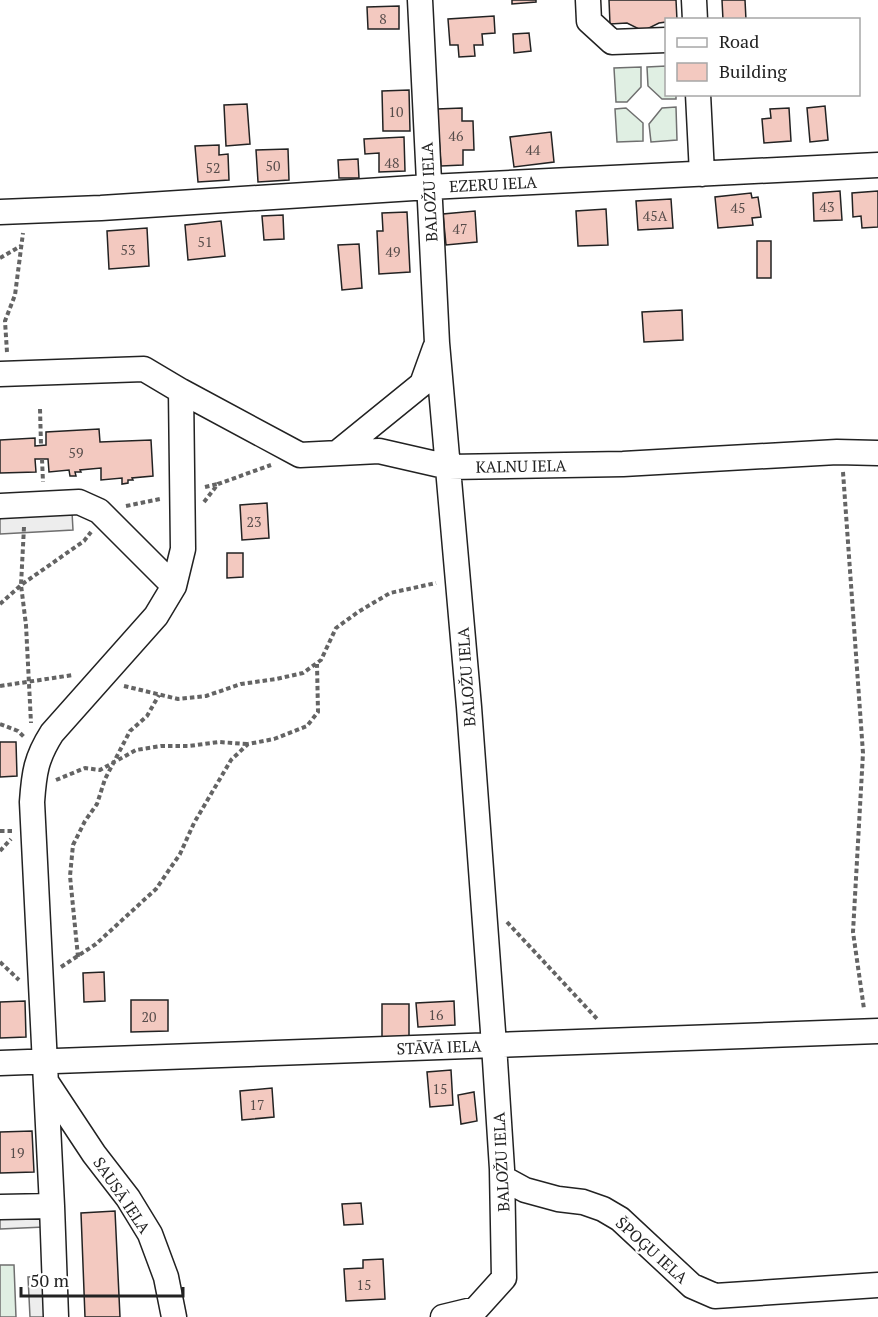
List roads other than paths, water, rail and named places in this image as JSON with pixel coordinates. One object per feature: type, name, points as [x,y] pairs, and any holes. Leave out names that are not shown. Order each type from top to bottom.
[{"type":"street","name":"BALOŽU IELA","points":[[420,0],[437,343],[458,572],[494,1045],[502,1178],[504,1278],[476,1309],[443,1317]]},
{"type":"street","points":[[588,0],[588,21],[612,42],[665,40]]},
{"type":"street","points":[[694,0],[694,18]]},
{"type":"street","points":[[698,96],[702,174]]},
{"type":"street","name":"EZERU IELA","points":[[0,212],[429,187],[878,165]]},
{"type":"street","points":[[337,453],[422,384],[437,343]]},
{"type":"street","points":[[4,374],[144,369],[181,391],[183,549],[174,586],[156,616],[52,733],[40,752],[35,767],[32,802],[56,1317]]},
{"type":"street","name":"KALNU IELA","points":[[181,391],[300,455],[379,451],[448,467],[623,464],[837,452],[878,453]]},
{"type":"street","points":[[0,506],[79,502],[99,511],[174,586]]},
{"type":"street","name":"STĀVĀ IELA","points":[[0,1063],[46,1072],[494,1045],[872,1031]]},
{"type":"street","name":"SAUSĀ IELA","points":[[46,1072],[94,1154],[128,1198],[150,1234],[166,1277],[174,1317]]},
{"type":"street","name":"ŠPOĢU IELA","points":[[502,1178],[525,1190],[558,1199],[583,1202],[603,1209],[620,1219],[692,1286],[716,1296],[878,1285]]},
{"type":"street","points":[[0,1207],[52,1206]]}]
